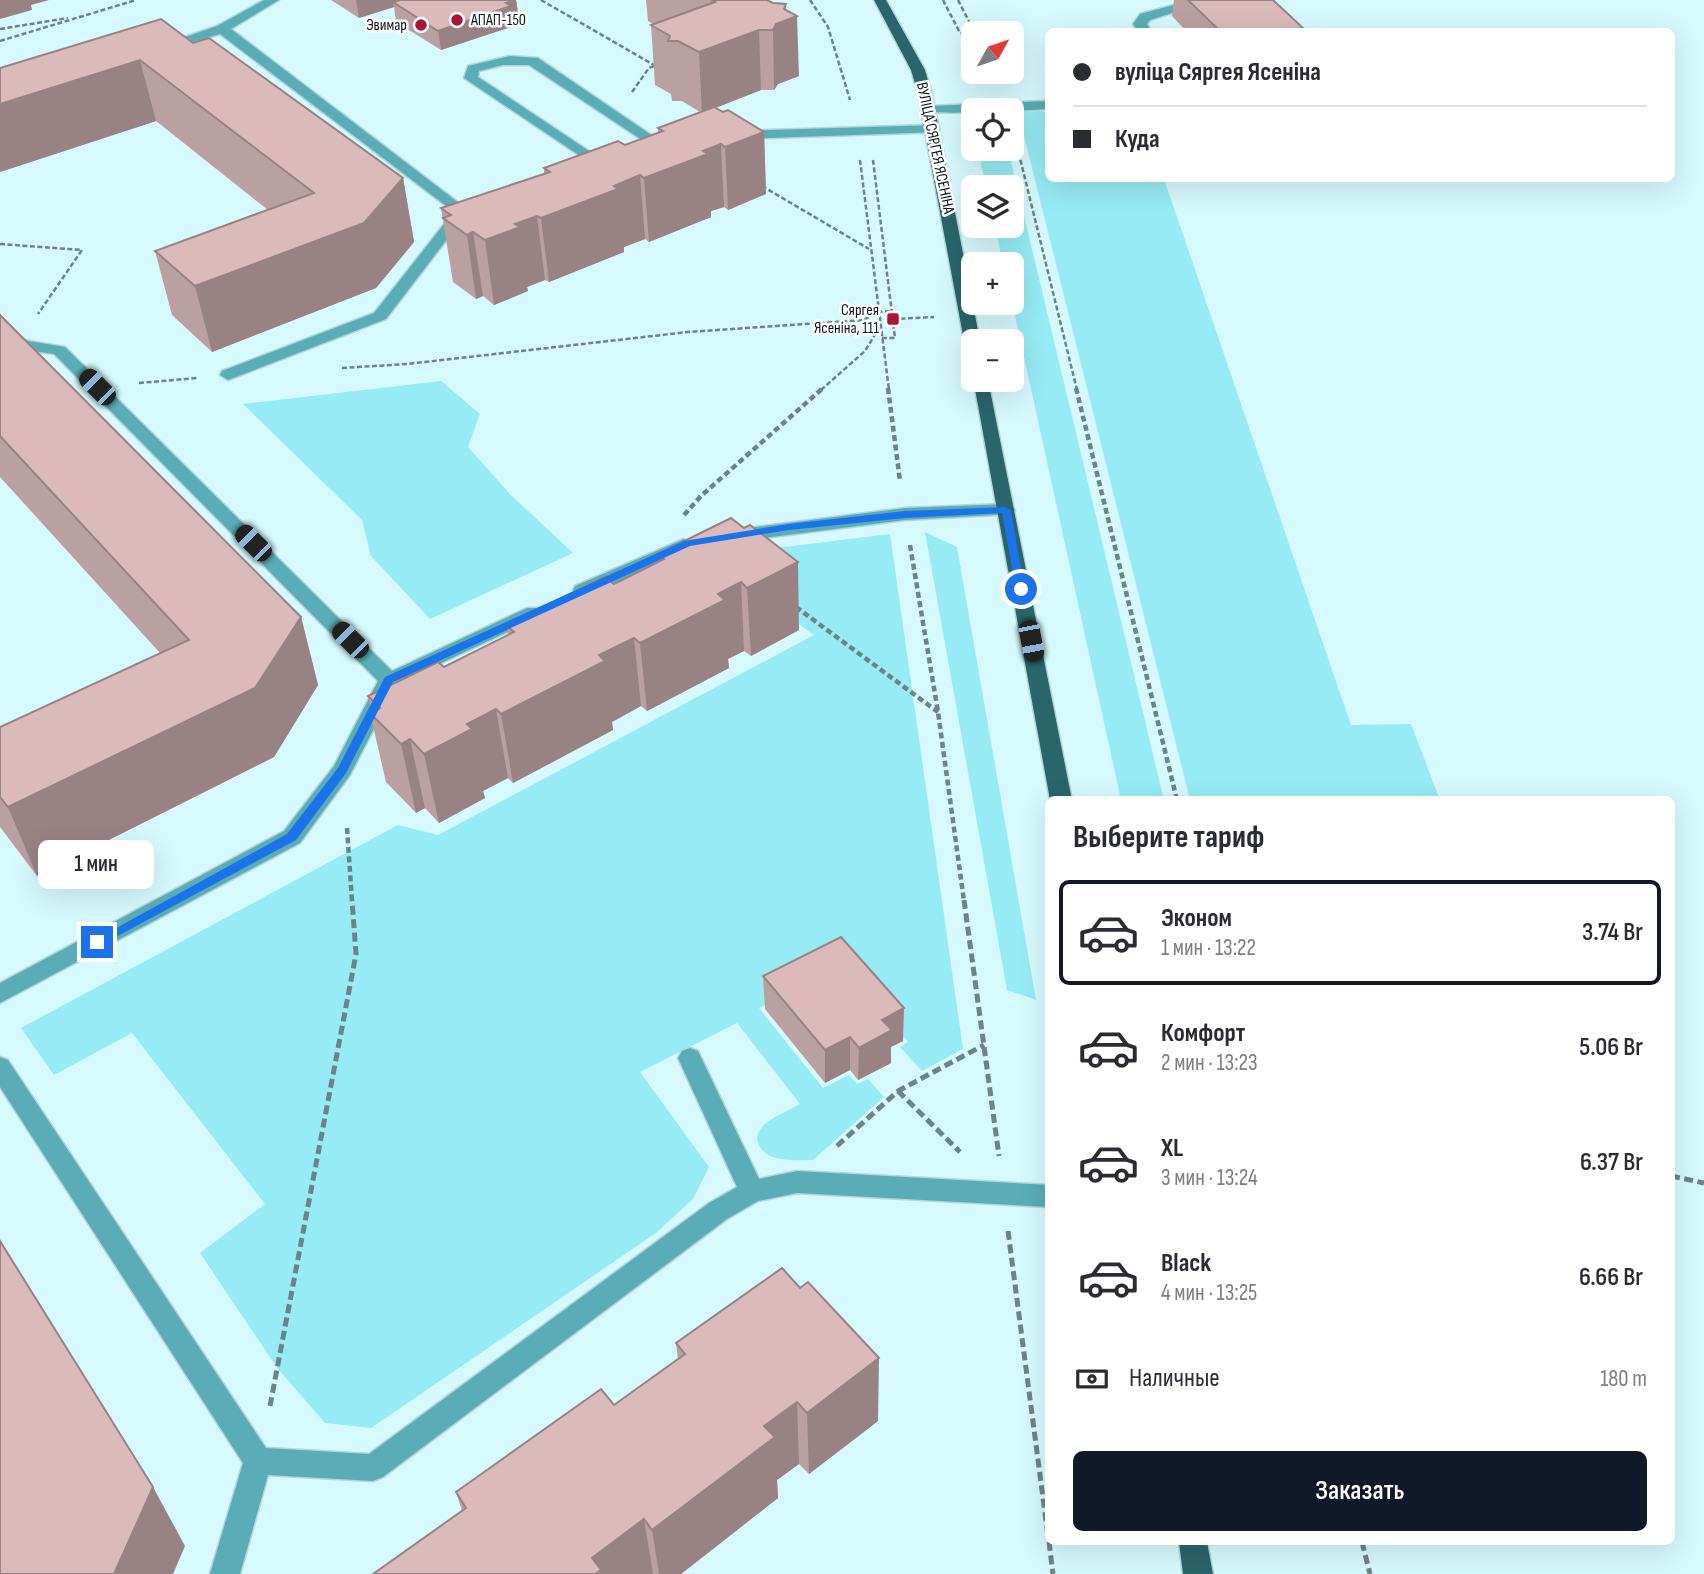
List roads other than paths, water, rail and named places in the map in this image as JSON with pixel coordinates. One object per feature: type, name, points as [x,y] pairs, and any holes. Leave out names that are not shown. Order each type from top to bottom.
[{"type":"main road","name":"ВУЛІЦА СЯРГЕЯ ЯСЕНІНА","points":[[880,0],[918,71],[930,110],[970,329]]},
{"type":"main road","points":[[982,392],[1060,796]]},
{"type":"main road","points":[[1193,1545],[1198,1574]]},
{"type":"lane","points":[[144,53],[222,29],[273,0]]},
{"type":"lane","points":[[1143,28],[1140,24],[1146,18],[1206,0]]},
{"type":"lane","points":[[222,29],[474,214],[453,222],[380,316],[228,375]]},
{"type":"lane","points":[[603,165],[471,78],[473,69],[496,61],[518,58],[533,61],[665,143],[636,153]]},
{"type":"lane","points":[[930,110],[1045,105]]},
{"type":"lane","points":[[721,135],[934,129]]},
{"type":"lane","points":[[8,347],[59,350],[389,680]]},
{"type":"lane","points":[[571,595],[688,543],[789,527],[905,514],[1006,510]]},
{"type":"lane","points":[[0,994],[292,837],[342,770],[389,680],[546,606]]},
{"type":"lane","points":[[690,1058],[752,1191]]},
{"type":"lane","points":[[0,1067],[258,1461],[225,1574]]},
{"type":"lane","points":[[258,1461],[373,1468],[718,1211],[752,1191],[797,1182],[1045,1196]]},
{"type":"place","name":"АПАП-150","points":[[457,20]]},
{"type":"place","name":"Эвимар","points":[[421,25]]},
{"type":"place","name":"Сяргея Ясеніна, 111","points":[[893,319]]}]
